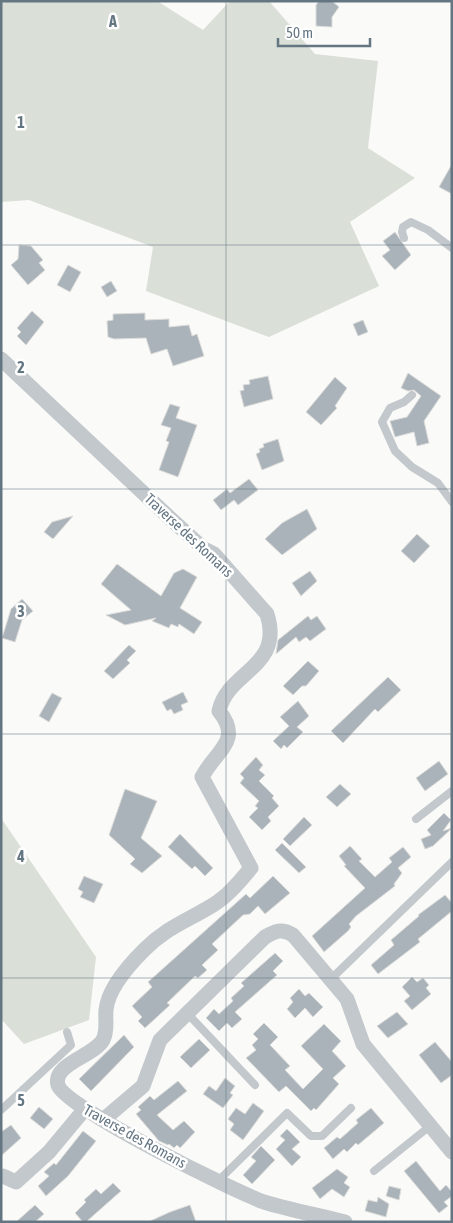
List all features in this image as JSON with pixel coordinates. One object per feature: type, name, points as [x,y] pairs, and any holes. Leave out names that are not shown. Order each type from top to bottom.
[{"type":"street","name":"Traverse des Romans","points":[[1,359],[178,526],[204,549],[214,554],[267,614],[271,636],[261,660],[222,699],[219,711],[228,722],[230,733],[226,743],[208,765],[202,777],[251,868],[214,904],[165,931],[143,951],[111,993],[106,1009],[107,1029],[103,1040],[95,1049],[59,1073],[57,1084],[60,1090],[84,1110],[264,1202],[345,1222]]},
{"type":"street","points":[[104,1120],[143,1086],[160,1040],[265,937],[276,930],[287,931],[293,935],[347,999],[363,1044],[452,1152]]},
{"type":"street","points":[[3,1176],[16,1182],[49,1152],[84,1110]]},
{"type":"lane","points":[[404,238],[403,226],[411,222],[428,230],[452,248]]},
{"type":"lane","points":[[412,395],[404,402],[390,408],[382,422],[395,451],[412,467],[438,483],[452,502]]},
{"type":"lane","points":[[416,819],[452,791]]},
{"type":"lane","points":[[331,979],[452,862]]},
{"type":"lane","points":[[187,1013],[255,1085]]},
{"type":"lane","points":[[1,1110],[66,1050],[71,1044],[68,1032]]},
{"type":"lane","points":[[219,1180],[287,1113],[311,1136],[322,1136],[351,1108]]},
{"type":"lane","points":[[374,1172],[430,1126]]},
{"type":"shaded area","points":[[1,1],[157,1],[203,30],[230,1],[269,1],[315,54],[378,61],[368,148],[415,178],[350,222],[379,286],[269,337],[146,291],[153,247],[29,200],[1,202]]},
{"type":"shaded area","points":[[1,818],[96,957],[89,1020],[24,1044],[1,1019]]},
{"type":"building","points":[[319,1],[332,1],[339,7],[332,17],[332,27],[316,26],[316,5]]},
{"type":"building","points":[[452,164],[452,194],[439,187]]},
{"type":"building","points":[[395,232],[411,255],[395,270],[382,256],[390,250],[383,241]]},
{"type":"building","points":[[19,245],[31,246],[43,260],[39,263],[45,270],[28,285],[11,265],[18,259]]},
{"type":"building","points":[[68,265],[81,272],[70,292],[57,285]]},
{"type":"building","points":[[111,281],[117,291],[107,297],[101,287]]},
{"type":"building","points":[[32,311],[44,322],[26,345],[17,336],[21,332],[17,328]]},
{"type":"building","points":[[145,313],[145,320],[169,319],[169,327],[189,325],[192,336],[197,334],[204,356],[173,366],[167,349],[151,354],[146,338],[114,339],[108,337],[107,321],[113,320],[113,314]]},
{"type":"building","points":[[363,320],[368,332],[358,336],[353,324]]},
{"type":"building","points":[[408,373],[441,396],[424,421],[429,443],[417,446],[414,432],[395,437],[390,421],[407,417],[421,396],[414,390],[408,391],[401,388]]},
{"type":"building","points":[[268,376],[273,399],[244,407],[240,391],[244,390],[243,385],[250,384],[249,380]]},
{"type":"building","points":[[335,377],[347,388],[335,406],[337,408],[321,425],[306,412]]},
{"type":"building","points":[[170,404],[180,407],[176,418],[197,425],[178,477],[159,470],[169,442],[166,441],[171,428],[161,425]]},
{"type":"building","points":[[278,439],[284,461],[262,470],[256,454],[260,452],[259,449],[264,447],[263,444]]},
{"type":"building","points":[[249,479],[258,490],[238,505],[234,500],[221,510],[213,500],[227,489],[230,493]]},
{"type":"building","points":[[307,509],[317,529],[282,555],[265,539],[282,523]]},
{"type":"building","points":[[73,516],[53,539],[44,532],[52,522]]},
{"type":"building","points":[[417,534],[430,546],[414,563],[401,551]]},
{"type":"building","points":[[117,564],[161,596],[174,573],[183,569],[197,577],[180,608],[202,622],[194,634],[179,624],[178,627],[171,624],[169,628],[152,621],[156,618],[125,625],[106,615],[131,610],[101,584]]},
{"type":"building","points":[[310,571],[317,581],[301,596],[292,583]]},
{"type":"building","points":[[22,599],[33,611],[22,620],[15,642],[2,638],[11,609]]},
{"type":"building","points":[[308,616],[311,620],[317,616],[326,629],[310,641],[306,637],[299,642],[296,637],[276,654],[278,640]]},
{"type":"building","points":[[129,645],[136,651],[127,660],[130,663],[113,679],[104,671]]},
{"type":"building","points":[[308,661],[319,671],[306,686],[302,686],[293,695],[283,686]]},
{"type":"building","points":[[388,677],[401,690],[378,712],[375,709],[343,743],[331,731]]},
{"type":"building","points":[[183,692],[188,702],[181,705],[183,710],[174,714],[171,709],[167,711],[162,702]]},
{"type":"building","points":[[52,693],[62,698],[49,722],[39,716]]},
{"type":"building","points":[[298,701],[309,716],[297,727],[303,732],[287,748],[284,745],[281,749],[273,741],[289,726],[280,717]]},
{"type":"building","points":[[256,757],[263,765],[259,770],[265,775],[259,781],[274,796],[272,798],[279,806],[268,817],[271,821],[262,830],[249,817],[258,808],[255,806],[259,801],[240,783],[244,778],[240,774]]},
{"type":"building","points":[[439,761],[448,774],[425,791],[416,778]]},
{"type":"building","points":[[340,784],[351,794],[337,807],[326,797]]},
{"type":"building","points":[[125,789],[157,801],[141,838],[162,856],[142,873],[130,864],[135,859],[109,835]]},
{"type":"building","points":[[444,813],[451,820],[443,831],[452,828],[433,846],[425,849],[421,839],[431,835],[427,830]]},
{"type":"building","points":[[304,817],[312,825],[290,846],[283,839]]},
{"type":"building","points":[[180,834],[213,868],[205,876],[195,866],[192,869],[168,847]]},
{"type":"building","points":[[282,843],[306,867],[299,873],[275,850]]},
{"type":"building","points":[[350,846],[362,859],[359,861],[375,877],[392,862],[389,858],[403,847],[411,857],[398,868],[402,873],[394,884],[395,886],[356,916],[349,924],[351,927],[348,931],[324,952],[312,936],[365,888],[344,866],[346,865],[339,856]]},
{"type":"building","points":[[84,876],[103,884],[94,903],[80,897],[83,892],[78,889]]},
{"type":"building","points":[[273,876],[290,893],[265,914],[258,906],[250,914],[243,915],[212,944],[218,950],[202,965],[207,970],[198,978],[195,976],[167,1003],[170,1005],[145,1028],[138,1021],[142,1017],[132,1006],[152,987],[148,982],[246,894],[250,898]]},
{"type":"building","points":[[445,895],[452,903],[452,911],[418,939],[420,942],[378,974],[371,965],[394,945],[391,940],[418,915]]},
{"type":"building","points":[[275,953],[283,961],[273,971],[277,975],[235,1012],[242,1019],[232,1028],[227,1023],[219,1031],[206,1018],[214,1009],[219,1014],[233,1001],[231,998],[244,986],[241,983]]},
{"type":"building","points":[[412,977],[417,982],[423,978],[429,985],[426,988],[431,994],[412,1010],[404,1001],[410,996],[402,987]]},
{"type":"building","points":[[299,989],[305,996],[309,993],[323,1007],[313,1017],[305,1008],[295,1018],[287,1009],[293,1002],[290,998]]},
{"type":"building","points":[[397,1012],[408,1024],[388,1038],[377,1026]]},
{"type":"building","points":[[264,1023],[278,1037],[270,1045],[290,1066],[285,1070],[303,1089],[323,1069],[301,1046],[324,1024],[341,1041],[332,1051],[346,1066],[333,1078],[339,1084],[316,1110],[314,1108],[311,1111],[286,1086],[279,1092],[246,1058],[256,1050],[252,1045],[258,1039],[253,1034]]},
{"type":"building","points":[[124,1035],[134,1047],[91,1091],[79,1079]]},
{"type":"building","points":[[199,1039],[210,1050],[191,1068],[180,1057]]},
{"type":"building","points":[[435,1042],[452,1062],[452,1075],[441,1083],[419,1055]]},
{"type":"building","points":[[225,1078],[235,1086],[230,1093],[233,1095],[223,1108],[203,1094],[209,1086],[216,1091]]},
{"type":"building","points":[[178,1081],[187,1091],[157,1115],[173,1130],[184,1121],[195,1132],[180,1148],[177,1145],[174,1148],[169,1144],[159,1141],[136,1114],[141,1110],[138,1107],[150,1096],[154,1100]]},
{"type":"building","points":[[253,1103],[264,1111],[243,1140],[230,1130],[234,1124],[228,1119],[236,1108],[245,1114]]},
{"type":"building","points":[[39,1107],[53,1119],[44,1129],[30,1118]]},
{"type":"building","points":[[371,1108],[384,1123],[358,1145],[356,1143],[347,1152],[344,1149],[333,1159],[324,1148],[337,1137],[340,1139],[358,1123],[356,1120]]},
{"type":"building","points":[[11,1125],[21,1138],[1,1156],[1,1132]]},
{"type":"building","points":[[287,1129],[300,1142],[292,1149],[301,1157],[292,1166],[276,1149],[285,1140],[280,1136]]},
{"type":"building","points":[[83,1131],[96,1141],[68,1176],[46,1196],[38,1186],[49,1176],[44,1172],[54,1163],[56,1165]]},
{"type":"building","points":[[261,1146],[275,1160],[252,1184],[243,1175],[256,1161],[251,1157]]},
{"type":"building","points":[[416,1161],[440,1191],[446,1185],[452,1192],[452,1196],[444,1202],[448,1206],[439,1213],[404,1171]]},
{"type":"building","points":[[337,1169],[348,1177],[344,1183],[350,1187],[344,1197],[332,1189],[320,1199],[312,1188]]},
{"type":"building","points":[[113,1183],[121,1191],[86,1222],[83,1222],[75,1213],[86,1202],[84,1200],[96,1189],[101,1194]]},
{"type":"building","points":[[389,1186],[401,1189],[399,1200],[386,1196]]},
{"type":"building","points":[[378,1197],[389,1204],[386,1217],[365,1211],[368,1200],[377,1202]]},
{"type":"building","points":[[35,1205],[44,1214],[35,1222],[16,1222]]},
{"type":"building","points":[[190,1205],[196,1222],[148,1222],[170,1212]]}]
